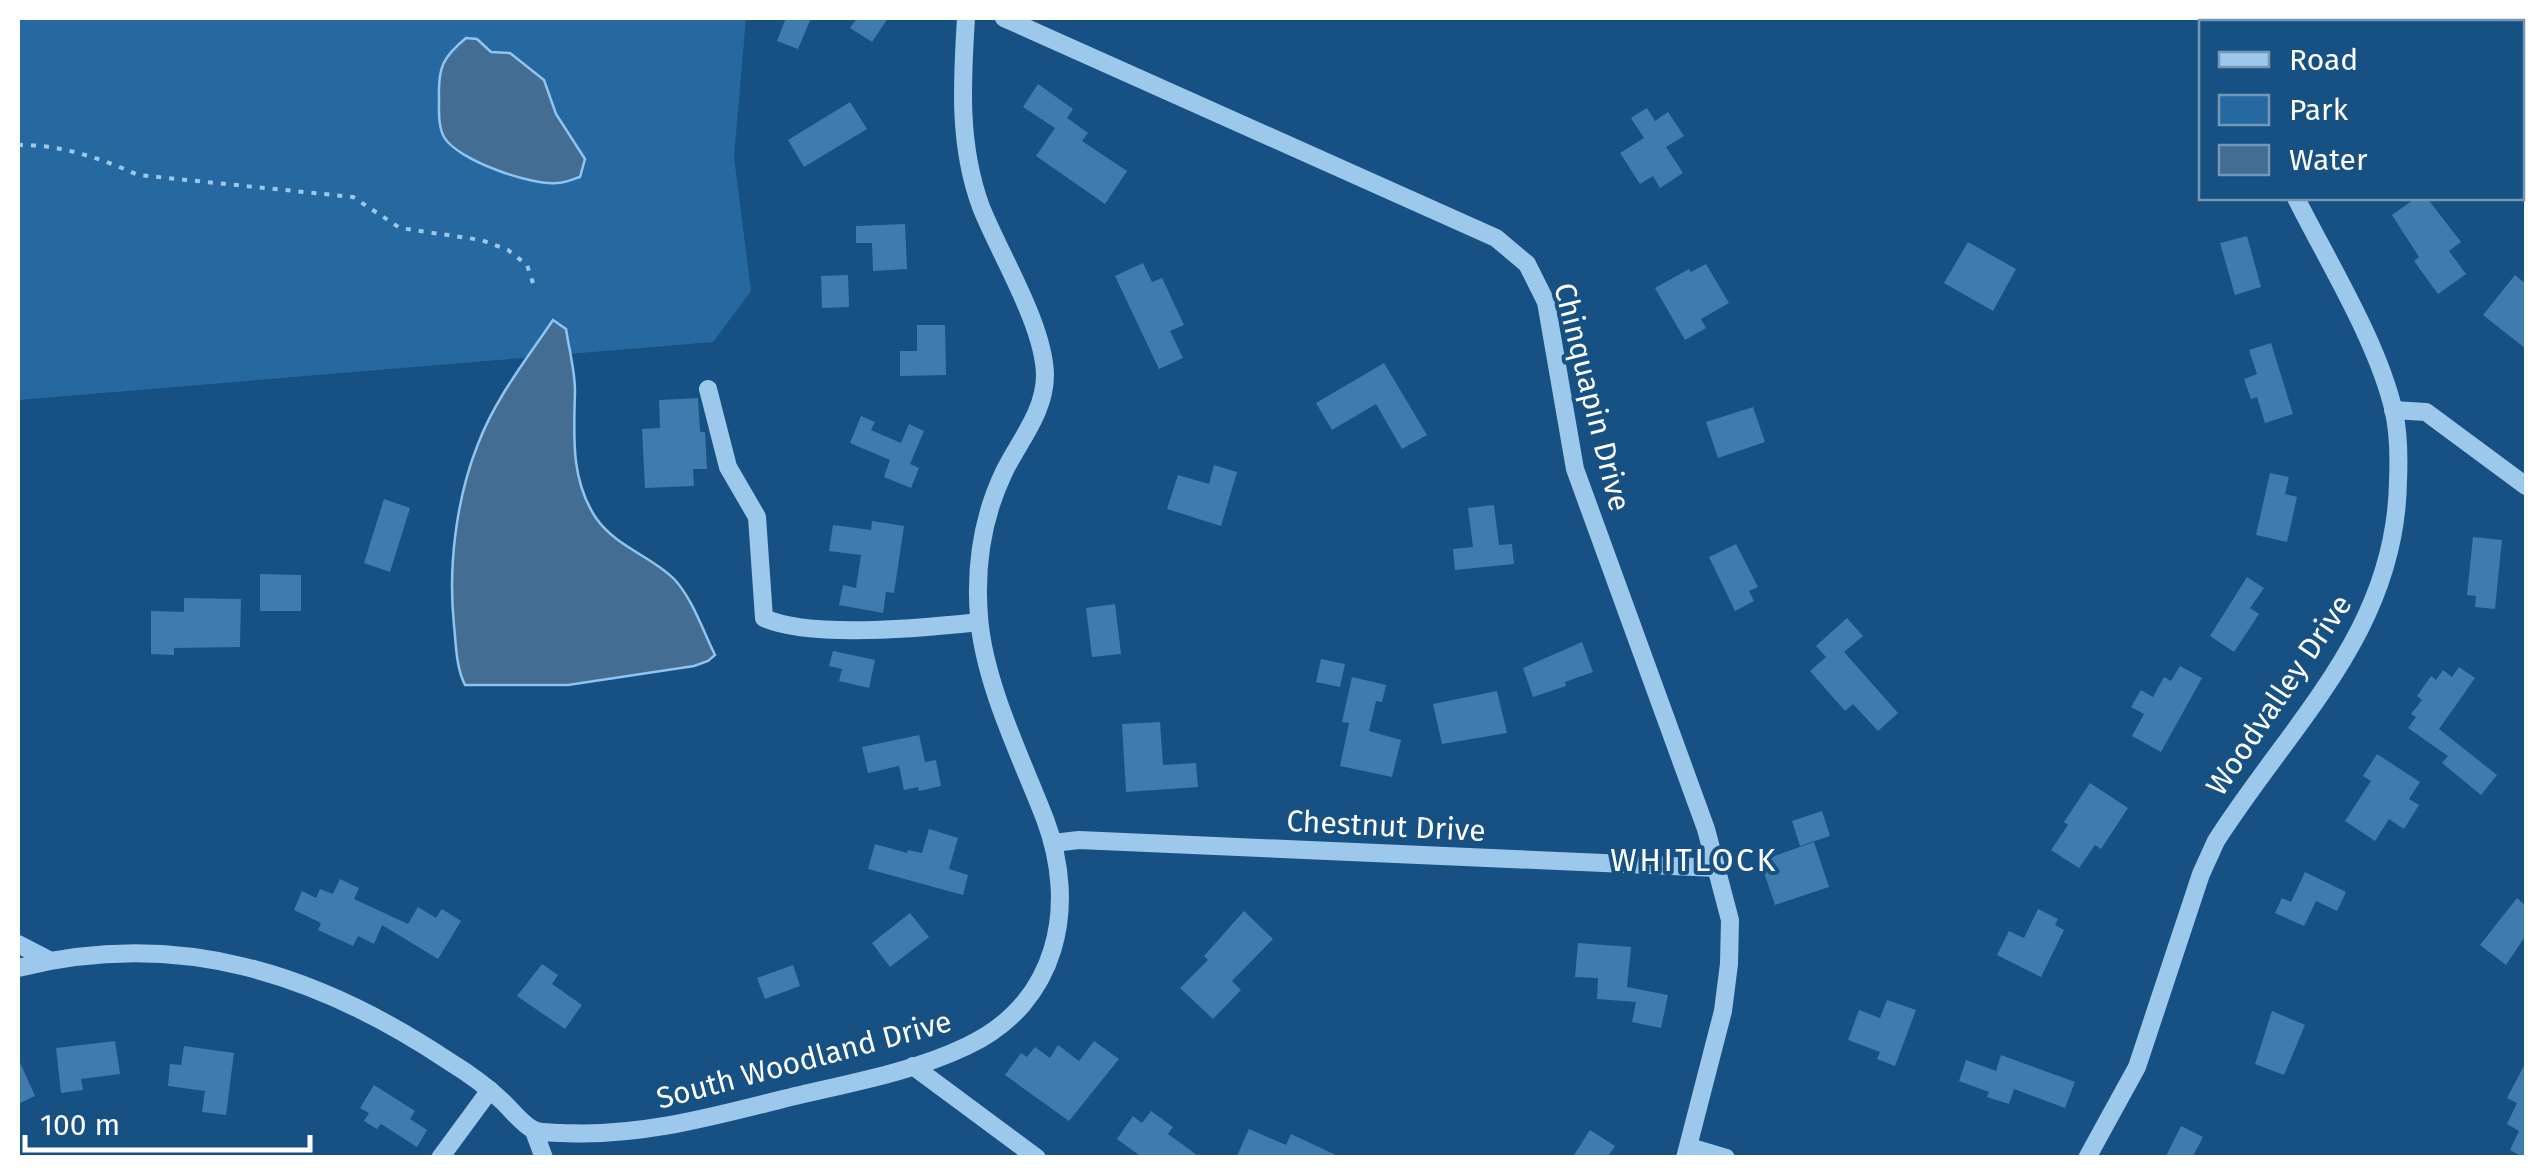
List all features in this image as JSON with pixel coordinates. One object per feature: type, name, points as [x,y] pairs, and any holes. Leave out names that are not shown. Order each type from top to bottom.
[{"type":"street","name":"South Woodland Drive","points":[[534,1131],[593,1135],[658,1129],[913,1066],[980,1040],[1013,1014],[1036,984],[1052,951],[1062,907],[1060,868],[991,672],[979,622],[977,576],[982,535],[998,485],[1040,403],[1045,376],[1040,346],[982,207],[967,159],[963,113],[966,18]]},
{"type":"street","name":"Chinquapin Drive","points":[[1004,18],[1496,238],[1527,264],[1546,302],[1575,469],[1717,868],[1730,920],[1729,964],[1718,1034],[1687,1152]]},
{"type":"street","name":"Woodvalley Drive","points":[[2087,1158],[2137,1067],[2201,874],[2216,841],[2352,647],[2389,562],[2398,513],[2399,454],[2393,410],[2366,339],[2297,200]]},
{"type":"street","points":[[708,389],[728,467],[757,517],[764,618],[784,626],[877,628],[979,622]]},
{"type":"street","points":[[2393,410],[2426,412],[2526,486]]},
{"type":"street","name":"Chestnut Drive","points":[[1053,843],[1079,840],[1717,868]]},
{"type":"street","points":[[18,944],[49,960]]},
{"type":"street","points":[[18,968],[49,960],[140,953],[265,970],[359,1006],[403,1030],[490,1090],[534,1131],[544,1158]]},
{"type":"street","points":[[913,1066],[1036,1158]]},
{"type":"street","points":[[440,1158],[490,1090]]},
{"type":"street","points":[[1687,1152],[1726,1158]]},
{"type":"path","points":[[18,145],[40,144],[66,150],[107,161],[138,175],[352,197],[400,228],[480,240],[508,250],[528,266],[533,283]]},
{"type":"green space","points":[[18,18],[746,18],[734,157],[751,291],[713,342],[18,400]]},
{"type":"water","points":[[466,38],[477,39],[491,52],[510,53],[544,80],[556,114],[585,159],[580,177],[546,183],[514,176],[464,154],[444,137],[439,113],[441,70],[447,57]]},
{"type":"water","points":[[553,320],[566,329],[575,383],[575,456],[588,503],[614,537],[675,580],[715,655],[694,666],[568,685],[465,685],[457,656],[452,603],[456,533],[464,487],[493,411]]},
{"type":"building","points":[[786,18],[811,18],[798,49],[777,41]]},
{"type":"building","points":[[857,18],[888,18],[872,42],[850,28]]},
{"type":"building","points":[[1038,84],[1073,109],[1067,118],[1088,133],[1082,141],[1127,171],[1105,204],[1036,156],[1055,128],[1023,107]]},
{"type":"building","points":[[850,102],[867,129],[804,167],[788,140]]},
{"type":"building","points":[[1647,108],[1655,121],[1668,112],[1684,136],[1666,147],[1683,173],[1660,188],[1653,176],[1640,184],[1620,153],[1644,138],[1631,118]]},
{"type":"building","points":[[2413,200],[2429,200],[2461,242],[2449,251],[2466,274],[2438,294],[2414,261],[2419,257],[2392,215]]},
{"type":"building","points":[[905,224],[907,269],[873,271],[872,243],[856,243],[856,226]]},
{"type":"building","points":[[2247,236],[2261,287],[2235,295],[2220,243]]},
{"type":"building","points":[[1968,242],[2016,269],[1993,311],[1944,283]]},
{"type":"building","points":[[1143,263],[1152,282],[1162,278],[1184,325],[1170,331],[1183,358],[1159,369],[1115,276]]},
{"type":"building","points":[[1706,264],[1729,303],[1701,319],[1706,328],[1685,340],[1655,288]]},
{"type":"building","points":[[848,275],[849,307],[822,308],[821,276]]},
{"type":"building","points":[[2515,275],[2526,284],[2526,349],[2483,315]]},
{"type":"building","points":[[917,325],[945,325],[946,375],[900,376],[900,351],[917,351]]},
{"type":"building","points":[[2271,343],[2293,414],[2265,423],[2257,397],[2251,399],[2244,379],[2257,374],[2249,350]]},
{"type":"building","points":[[1384,363],[1427,435],[1402,449],[1376,404],[1332,430],[1316,403]]},
{"type":"building","points":[[698,398],[707,469],[693,469],[694,486],[645,488],[642,429],[660,428],[659,400]]},
{"type":"building","points":[[1753,407],[1765,442],[1718,458],[1706,422]]},
{"type":"building","points":[[861,416],[875,422],[871,430],[901,443],[909,424],[924,431],[910,464],[919,468],[911,488],[884,477],[890,460],[850,443]]},
{"type":"building","points":[[1214,465],[1237,472],[1221,526],[1167,509],[1178,475],[1209,484]]},
{"type":"building","points":[[2270,473],[2289,477],[2285,494],[2297,497],[2287,542],[2256,535]]},
{"type":"building","points":[[384,499],[410,508],[390,572],[364,563]]},
{"type":"building","points":[[1494,505],[1499,545],[1512,544],[1514,564],[1455,570],[1453,549],[1473,547],[1468,508]]},
{"type":"building","points":[[872,521],[904,526],[894,593],[886,592],[883,613],[839,605],[843,585],[856,588],[861,555],[829,551],[833,525],[871,530]]},
{"type":"building","points":[[2473,537],[2502,540],[2495,609],[2475,607],[2476,596],[2467,595]]},
{"type":"building","points":[[1736,544],[1758,587],[1749,591],[1754,601],[1735,611],[1709,557]]},
{"type":"building","points":[[260,574],[301,575],[301,611],[260,611]]},
{"type":"building","points":[[2247,577],[2264,588],[2250,608],[2259,614],[2234,652],[2210,636]]},
{"type":"building","points":[[184,598],[241,599],[240,647],[174,648],[174,655],[151,654],[151,611],[184,612]]},
{"type":"building","points":[[1115,604],[1121,654],[1092,657],[1086,608]]},
{"type":"building","points":[[1847,618],[1863,636],[1844,652],[1898,713],[1878,731],[1853,704],[1845,711],[1810,671],[1826,657],[1816,646]]},
{"type":"building","points":[[1582,642],[1593,672],[1533,697],[1523,668]]},
{"type":"building","points":[[833,651],[875,660],[869,688],[839,681],[842,669],[829,666]]},
{"type":"building","points":[[1321,659],[1345,664],[1340,687],[1316,682]]},
{"type":"building","points":[[2180,666],[2202,678],[2161,752],[2132,736],[2144,714],[2131,707],[2141,690],[2153,697],[2164,677],[2171,681]]},
{"type":"building","points":[[2459,667],[2475,678],[2439,729],[2497,775],[2481,795],[2442,763],[2448,756],[2408,728],[2416,717],[2411,714],[2422,700],[2417,696],[2431,676],[2436,680],[2443,670],[2452,677]]},
{"type":"building","points":[[1352,677],[1386,685],[1382,702],[1376,701],[1369,731],[1401,740],[1392,777],[1340,766],[1349,723],[1342,722]]},
{"type":"building","points":[[1497,691],[1507,733],[1442,744],[1433,704]]},
{"type":"building","points":[[1160,722],[1163,765],[1196,763],[1198,787],[1126,792],[1122,724]]},
{"type":"building","points":[[919,735],[925,762],[936,760],[941,786],[904,790],[899,766],[868,773],[862,747]]},
{"type":"building","points":[[2377,754],[2420,782],[2409,799],[2419,805],[2404,829],[2389,819],[2375,841],[2345,821],[2371,781],[2363,776]]},
{"type":"building","points":[[2090,783],[2128,808],[2101,849],[2095,845],[2079,868],[2051,850]]},
{"type":"building","points":[[1822,811],[1830,836],[1800,846],[1792,821]]},
{"type":"building","points":[[929,829],[958,838],[949,869],[968,875],[963,895],[868,869],[875,844],[922,853]]},
{"type":"building","points":[[1814,842],[1829,887],[1775,905],[1760,861]]},
{"type":"building","points":[[2305,872],[2346,892],[2337,911],[2316,901],[2304,926],[2275,913],[2282,898],[2291,902]]},
{"type":"building","points":[[340,879],[359,888],[354,899],[408,924],[418,907],[436,918],[442,909],[461,921],[438,959],[382,925],[374,944],[358,936],[353,946],[318,930],[321,923],[294,910],[302,891],[316,898],[320,889],[333,894]]},
{"type":"building","points":[[2517,898],[2526,906],[2526,935],[2506,965],[2480,945]]},
{"type":"building","points":[[2038,909],[2058,919],[2055,925],[2064,930],[2041,977],[1997,955],[2009,931],[2024,938]]},
{"type":"building","points":[[1244,911],[1273,939],[1232,981],[1241,990],[1213,1019],[1180,988],[1208,960],[1204,956]]},
{"type":"building","points":[[910,913],[929,937],[890,967],[872,943]]},
{"type":"building","points":[[1578,943],[1631,947],[1627,987],[1668,995],[1661,1028],[1632,1022],[1636,1002],[1597,999],[1598,978],[1575,977]]},
{"type":"building","points":[[542,964],[558,975],[552,984],[582,1005],[565,1029],[517,996]]},
{"type":"building","points":[[793,965],[800,986],[765,999],[757,978]]},
{"type":"building","points":[[1887,1000],[1916,1010],[1895,1066],[1877,1059],[1880,1052],[1848,1040],[1859,1010],[1880,1018]]},
{"type":"building","points":[[2272,1011],[2305,1025],[2284,1075],[2255,1064]]},
{"type":"building","points":[[115,1041],[120,1074],[81,1079],[83,1090],[61,1093],[56,1048]]},
{"type":"building","points":[[1094,1041],[1119,1059],[1069,1121],[1005,1075],[1021,1053],[1027,1057],[1035,1047],[1050,1058],[1058,1045],[1079,1061]]},
{"type":"building","points":[[184,1046],[234,1053],[226,1115],[202,1112],[205,1091],[168,1086],[170,1064],[181,1065]]},
{"type":"building","points":[[2001,1055],[2075,1082],[2065,1108],[2014,1089],[2009,1104],[1959,1081],[1966,1060],[1996,1071]]},
{"type":"building","points":[[18,1058],[35,1096],[18,1104]]},
{"type":"building","points":[[2526,1062],[2524,1158],[2510,1150],[2519,1131],[2507,1124],[2517,1103],[2507,1098]]},
{"type":"building","points":[[374,1085],[415,1111],[410,1119],[427,1130],[417,1147],[381,1124],[377,1129],[364,1121],[369,1113],[360,1108]]},
{"type":"building","points":[[1151,1111],[1173,1127],[1168,1134],[1201,1158],[1143,1158],[1117,1139],[1133,1116],[1142,1123]]},
{"type":"building","points":[[2181,1126],[2203,1137],[2192,1158],[2165,1158]]},
{"type":"building","points":[[1249,1129],[1286,1145],[1291,1134],[1342,1158],[1236,1158]]},
{"type":"building","points":[[1590,1130],[1615,1146],[1607,1158],[1572,1158]]},
{"type":"district","name":"WHITLOCK","points":[[1694,860]]}]
